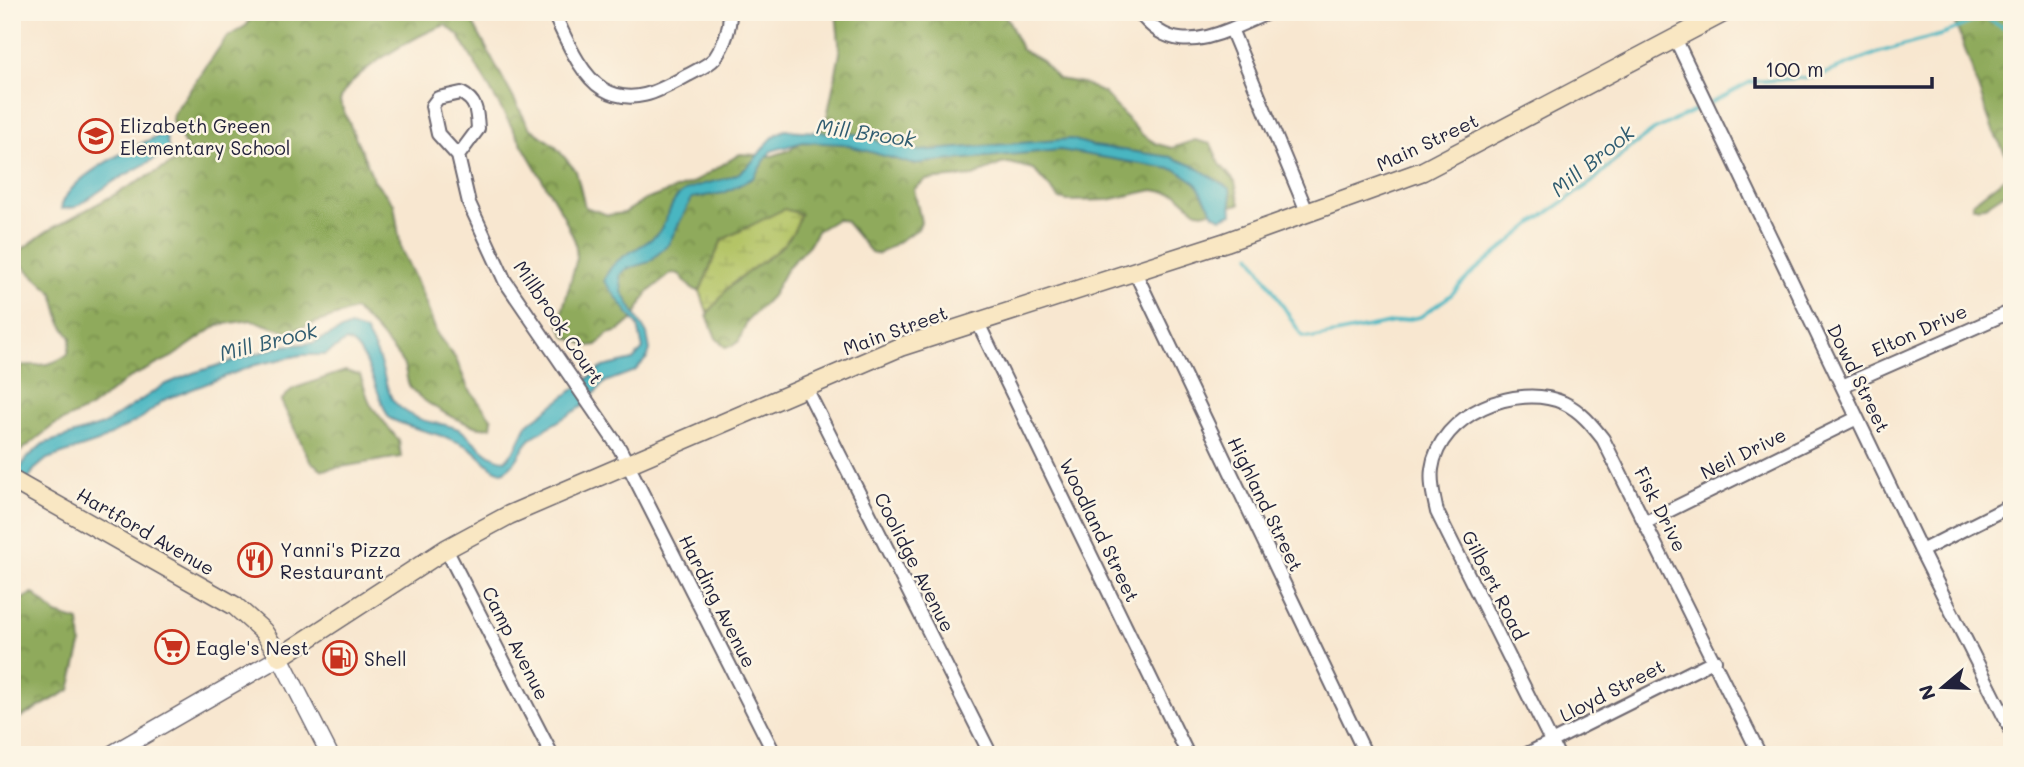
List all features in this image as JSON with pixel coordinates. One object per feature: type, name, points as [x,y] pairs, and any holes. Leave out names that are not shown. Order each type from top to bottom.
[{"type":"main road","name":"Main Street","points":[[280,657],[446,549],[509,515],[900,347],[1308,214],[1423,171],[1725,12]]},
{"type":"main road","name":"Hartford Avenue","points":[[12,480],[235,606],[262,631],[280,657]]},
{"type":"street","points":[[553,12],[575,53],[601,88],[618,95],[636,97],[653,94],[714,60],[724,41],[730,12]]},
{"type":"street","points":[[1139,12],[1150,26],[1179,40],[1201,41],[1270,12]]},
{"type":"street","points":[[1231,29],[1308,214]]},
{"type":"street","name":"Dowd Street","points":[[1675,38],[1921,551],[2012,732]]},
{"type":"street","name":"Millbrook Court","points":[[458,156],[478,129],[477,110],[471,98],[461,93],[438,99],[432,106],[438,134],[458,156],[469,203],[505,281],[591,405],[627,464]]},
{"type":"street","name":"Highland Street","points":[[1134,270],[1366,755]]},
{"type":"street","name":"Elton Drive","points":[[1842,386],[2012,311]]},
{"type":"street","name":"Woodland Street","points":[[978,323],[1188,755]]},
{"type":"street","name":"Coolidge Avenue","points":[[804,386],[991,755]]},
{"type":"street","name":"Fisk Drive","points":[[1452,428],[1504,399],[1528,396],[1564,403],[1586,417],[1603,439],[1646,522],[1760,755]]},
{"type":"street","name":"Neil Drive","points":[[1646,522],[1857,418]]},
{"type":"street","name":"Gilbert Road","points":[[1452,428],[1438,449],[1432,469],[1437,512],[1558,755]]},
{"type":"street","name":"Harding Avenue","points":[[627,464],[775,755]]},
{"type":"street","points":[[1921,551],[2012,505]]},
{"type":"street","name":"Camp Avenue","points":[[446,549],[552,755]]},
{"type":"street","points":[[280,657],[330,755]]},
{"type":"street","name":"Main Street","points":[[120,752],[280,657]]},
{"type":"street","name":"Lloyd Street","points":[[1525,755],[1715,660]]},
{"type":"green space","points":[[253,12],[467,12],[529,127],[555,146],[576,171],[585,207],[608,215],[624,213],[645,200],[692,183],[740,154],[772,156],[787,151],[821,129],[826,122],[840,53],[836,12],[1002,12],[1009,21],[1021,49],[1042,61],[1058,79],[1082,83],[1104,93],[1141,134],[1157,144],[1172,148],[1195,140],[1211,144],[1220,164],[1235,182],[1240,204],[1202,213],[1177,194],[1153,190],[1108,200],[1068,201],[1060,199],[1033,169],[1009,163],[973,176],[926,180],[914,189],[921,222],[918,229],[879,254],[871,252],[845,221],[837,219],[817,231],[809,245],[787,268],[772,296],[747,321],[739,341],[732,346],[725,347],[716,338],[707,315],[727,289],[755,266],[752,225],[722,240],[700,291],[692,289],[679,274],[672,273],[647,293],[634,318],[619,331],[608,334],[597,345],[589,346],[566,337],[559,323],[577,258],[575,241],[563,215],[459,36],[446,25],[419,36],[385,56],[355,80],[340,102],[374,180],[394,204],[401,249],[437,334],[456,359],[468,388],[492,419],[491,427],[472,425],[425,401],[410,387],[404,366],[396,354],[354,310],[288,332],[251,320],[218,325],[172,357],[129,378],[90,408],[54,425],[17,454],[12,450],[12,366],[47,364],[60,359],[68,354],[71,338],[62,325],[53,293],[23,266],[21,250],[47,231],[184,157],[188,150],[172,122],[173,114],[226,38],[247,25]]},
{"type":"green space","points":[[1950,12],[2012,12],[2012,169],[1993,130]]},
{"type":"green space","points":[[2012,172],[2012,188],[1985,206],[1973,207],[1972,203]]},
{"type":"green space","points":[[784,209],[800,214],[789,238],[728,288],[707,312],[700,291],[722,240]]},
{"type":"green space","points":[[345,371],[360,375],[370,404],[399,441],[401,457],[323,470],[310,461],[281,401],[292,389]]},
{"type":"green space","points":[[33,593],[56,614],[79,621],[81,645],[70,690],[12,722],[12,625],[19,601]]},
{"type":"water","points":[[785,130],[867,135],[879,142],[920,151],[1071,139],[1094,146],[1171,157],[1196,167],[1230,189],[1232,214],[1221,218],[1214,214],[1196,183],[1177,170],[1060,150],[912,164],[843,144],[803,142],[771,151],[753,178],[724,193],[692,198],[668,245],[649,262],[626,269],[620,275],[622,292],[647,334],[650,350],[647,358],[635,371],[605,382],[583,406],[534,436],[514,463],[503,472],[494,469],[459,442],[389,418],[366,362],[354,345],[346,341],[325,355],[301,355],[255,365],[164,400],[143,417],[98,442],[47,459],[34,470],[12,506],[12,483],[26,459],[43,444],[103,425],[164,385],[193,373],[282,346],[313,343],[350,326],[365,331],[378,357],[390,396],[399,406],[421,420],[457,428],[494,457],[506,460],[516,448],[527,425],[603,367],[633,360],[643,349],[638,326],[604,281],[613,265],[661,230],[679,195],[693,187],[739,173],[773,137]]},
{"type":"water","points":[[158,136],[166,136],[169,151],[116,180],[76,207],[61,209],[65,197],[86,175],[116,156]]},
{"type":"waterway","name":"Mill Brook","points":[[1711,103],[1750,82],[1816,77],[1880,52],[1941,35],[1983,17],[2006,29],[2012,28]]},
{"type":"waterway","name":"Mill Brook","points":[[1251,255],[1302,336],[1314,338],[1420,317],[1451,295],[1471,274],[1533,223],[1592,182],[1627,150],[1654,130],[1704,106]]},
{"type":"place","name":"Elizabeth Green Elementary School","points":[[96,136]]},
{"type":"place","name":"Yanni's Pizza Restaurant","points":[[255,560]]},
{"type":"place","name":"Eagle's Nest","points":[[172,647]]},
{"type":"place","name":"Shell","points":[[340,658]]}]
